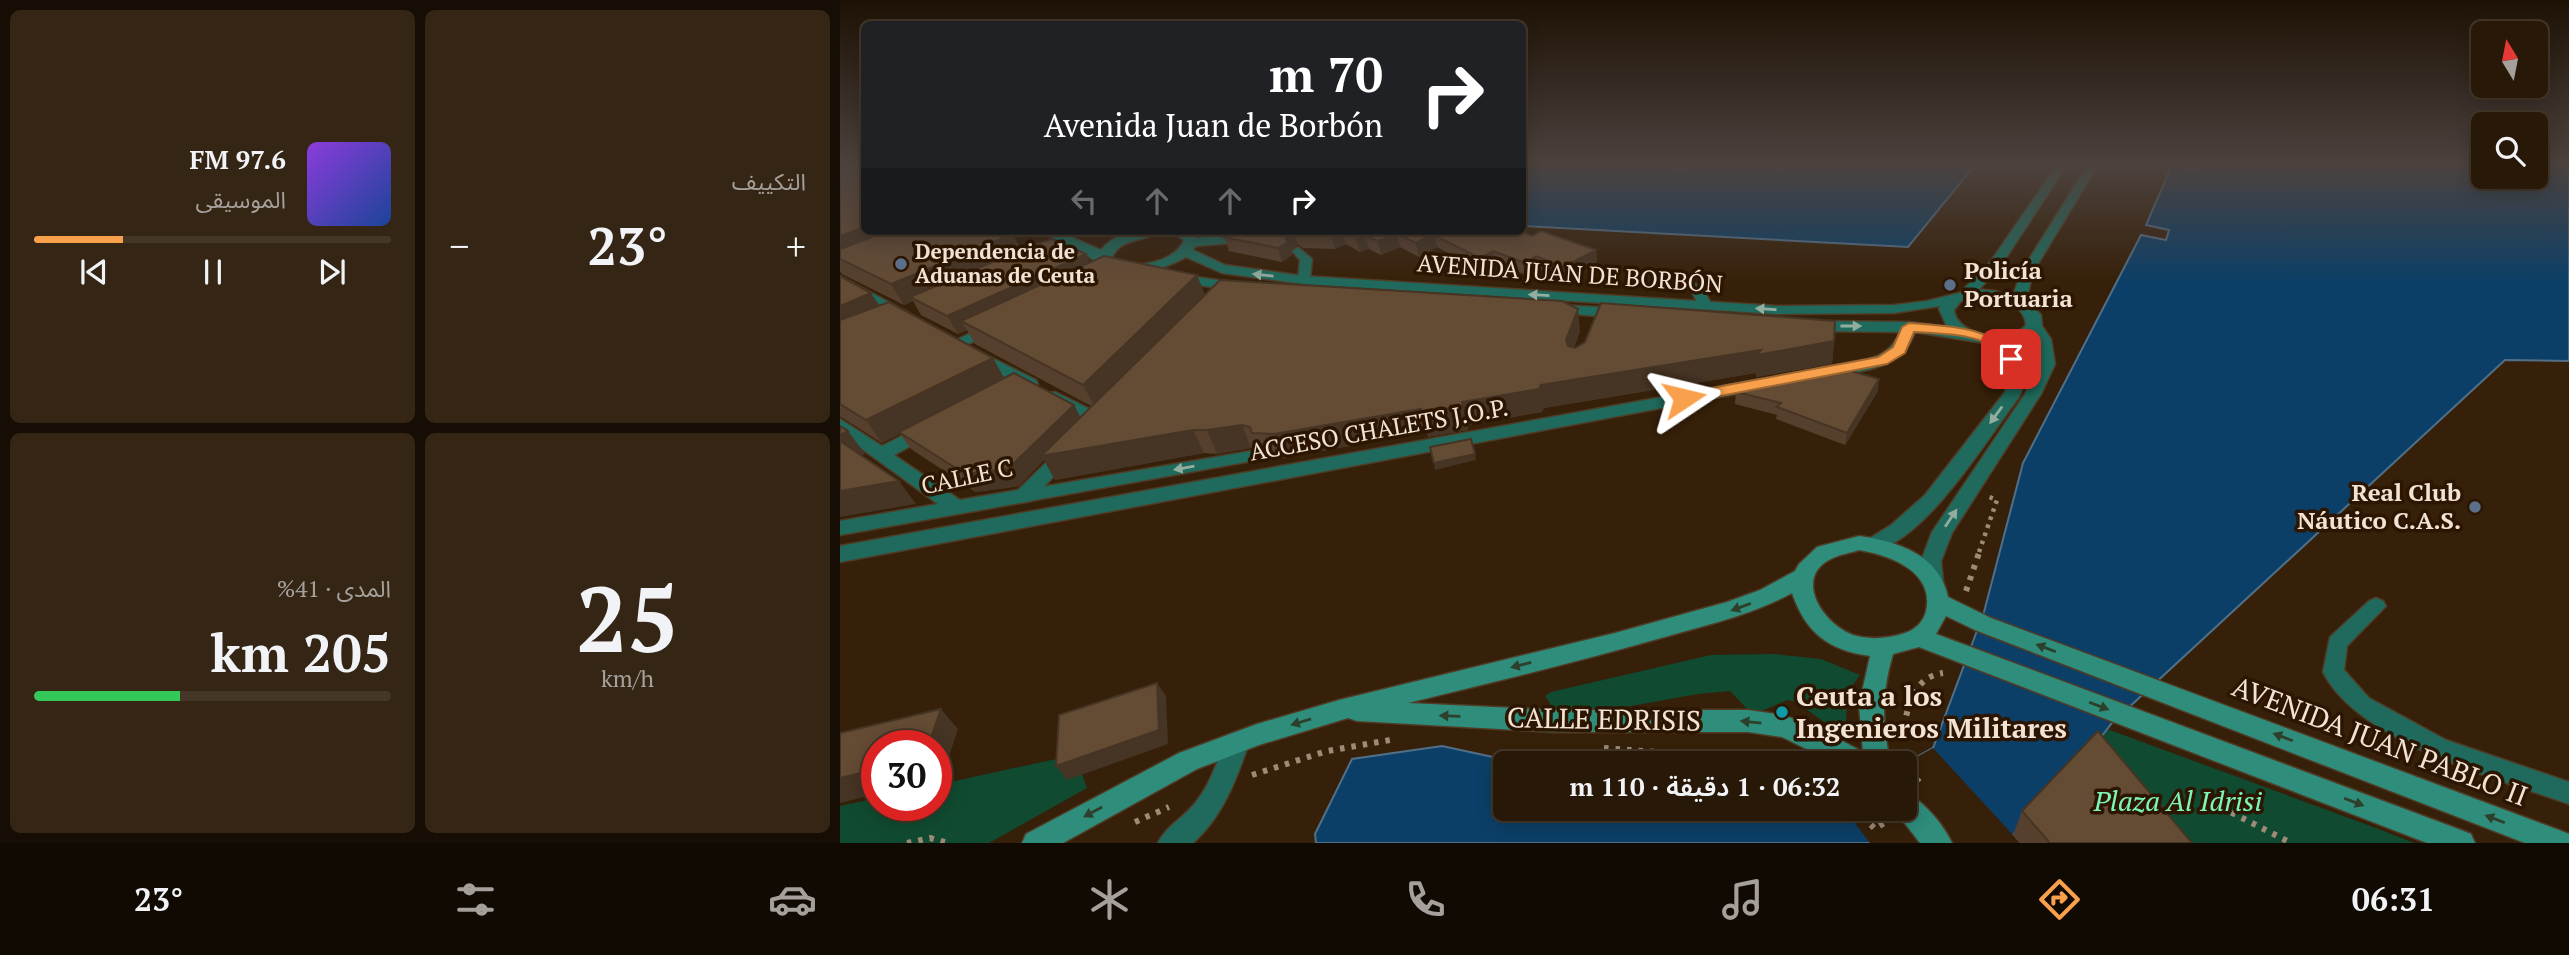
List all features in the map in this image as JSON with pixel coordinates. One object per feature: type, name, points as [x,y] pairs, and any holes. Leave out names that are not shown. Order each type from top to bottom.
[{"type":"main road","points":[[1851,544],[1874,545],[1905,555],[1935,592],[1936,615],[1929,628],[1918,637],[1884,648],[1849,644],[1819,627],[1802,602],[1800,589],[1808,566],[1829,550],[1851,544]]},
{"type":"main road","points":[[1036,843],[1188,761],[1237,743],[1339,710],[1615,642],[1730,610],[1768,596],[1802,577]]},
{"type":"main road","name":"AVENIDA JUAN PABLO II","points":[[1935,592],[1983,624],[2559,843]]},
{"type":"main road","points":[[1918,637],[2461,843]]},
{"type":"main road","points":[[1876,751],[1870,719],[1871,694],[1884,648]]},
{"type":"main road","name":"CALLE EDRISIS","points":[[1339,710],[1555,721],[1748,721],[1792,730],[1835,751]]},
{"type":"main road","points":[[1917,802],[1938,843]]},
{"type":"street","points":[[1056,235],[1104,258],[1111,266],[1122,268]]},
{"type":"street","points":[[1104,258],[1112,245],[1139,235]]},
{"type":"street","name":"AVENIDA JUAN DE BORBÓN","points":[[1185,238],[1223,269],[1304,280],[1841,311],[1911,307],[1961,296],[1995,295],[2023,304]]},
{"type":"street","points":[[1094,279],[1122,268],[1164,263],[1185,238]]},
{"type":"street","points":[[1034,257],[1070,241]]},
{"type":"street","name":"AVENIDA JUAN DE BORBÓN","points":[[1122,268],[1230,286],[1775,325],[1909,327],[1990,340]]},
{"type":"street","points":[[840,280],[904,317]]},
{"type":"street","points":[[1211,306],[1230,286]]},
{"type":"street","points":[[1961,296],[1946,309],[1947,316],[1951,323],[1970,335]]},
{"type":"street","points":[[1935,592],[1931,561],[1936,542],[2042,378],[2047,364],[2046,351],[2033,315],[2023,304]]},
{"type":"street","points":[[1006,321],[951,341],[1023,380]]},
{"type":"street","points":[[1990,340],[2014,339],[2031,332],[2035,326]]},
{"type":"street","points":[[1802,376],[1882,361],[1900,350],[1909,327]]},
{"type":"street","points":[[1874,545],[1908,522],[1932,500],[2013,393],[2017,382],[2011,359],[1990,340]]},
{"type":"street","points":[[999,393],[1023,380]]},
{"type":"street","name":"CALLE C","points":[[840,528],[1024,496],[1093,425],[1023,380]]},
{"type":"street","name":"ACCESO CHALETS J.O.P.","points":[[840,554],[1775,382]]},
{"type":"street","points":[[881,454],[940,423]]},
{"type":"street","points":[[840,425],[957,508]]},
{"type":"street","points":[[1172,843],[1203,817],[1222,786],[1237,743]]},
{"type":"lane","points":[[1961,296],[1988,275],[2035,204]]},
{"type":"lane","points":[[2023,304],[2023,282],[2069,204]]},
{"type":"lane","points":[[1185,238],[1247,239]]},
{"type":"lane","points":[[1298,251],[1306,259],[1304,280]]},
{"type":"lane","points":[[1678,280],[1697,290],[1705,304]]},
{"type":"lane","points":[[1591,331],[1597,312]]},
{"type":"lane","points":[[1024,496],[1251,456]]},
{"type":"lane","points":[[2376,606],[2337,643],[2333,672],[2361,705],[2440,748],[2569,793]]},
{"type":"path","points":[[1965,597],[1997,500],[1970,490]]},
{"type":"path","points":[[1903,751],[1900,741],[1919,682],[1931,674],[1949,674]]},
{"type":"path","points":[[1222,786],[1275,766],[1327,751],[1406,738]]},
{"type":"path","points":[[1596,748],[1637,751]]},
{"type":"path","points":[[2211,802],[2291,843]]},
{"type":"path","points":[[1127,826],[1171,806]]},
{"type":"path","points":[[1867,821],[1875,829]]},
{"type":"path","points":[[907,843],[930,838],[948,843]]},
{"type":"green space","points":[[1774,654],[1821,659],[1860,675],[1847,693],[1846,730],[1831,727],[1796,702],[1787,700],[1753,715],[1730,691],[1597,712],[1553,708],[1545,696],[1551,692],[1711,655]]},
{"type":"green space","name":"Plaza Al Idrisi","points":[[2107,729],[2414,843],[2158,843],[2087,755]]},
{"type":"green space","points":[[1075,755],[1087,788],[989,843],[840,843],[840,806],[861,801],[861,821],[952,821],[952,782]]},
{"type":"water","points":[[1526,204],[1943,204],[1908,247],[1526,226]]},
{"type":"water","points":[[2155,204],[2569,204],[2569,361],[2505,360],[2112,723],[2087,755],[2013,835],[2020,843],[1316,843],[1315,834],[1352,759],[1442,746],[1493,757],[1493,821],[1917,821],[1917,757],[1933,748],[1984,612],[2023,463],[2141,235],[2166,240],[2169,230],[2146,225]]},
{"type":"pier","points":[[1933,748],[2020,843],[1870,843],[1853,821],[1917,821],[1917,757]]},
{"type":"building","points":[[840,204],[861,204],[861,228],[840,236]]},
{"type":"building","points":[[1541,231],[1596,250],[1563,267],[1536,256],[1525,263],[1493,251],[1480,258],[1435,236],[1526,234],[1532,236]]},
{"type":"building","points":[[877,235],[1011,235],[891,284],[840,259],[840,249]]},
{"type":"building","points":[[1288,235],[1285,237],[1288,242],[1278,248],[1224,237]]},
{"type":"building","points":[[1350,235],[1394,235],[1378,241],[1365,236],[1356,239]]},
{"type":"building","points":[[1399,235],[1431,235],[1416,243]]},
{"type":"building","points":[[1052,239],[1086,254],[947,316],[910,297],[1033,245]]},
{"type":"building","points":[[1104,256],[1197,275],[1083,385],[961,321]]},
{"type":"building","points":[[840,276],[871,293],[840,306]]},
{"type":"building","points":[[1220,280],[1562,301],[1578,309],[1566,340],[1568,346],[1575,348],[1585,342],[1601,303],[1835,321],[1834,341],[1757,355],[1761,350],[1541,385],[1539,389],[1462,402],[1463,406],[1422,413],[1421,409],[1274,434],[1252,433],[1250,427],[1242,425],[1193,430],[1041,456]]},
{"type":"building","points":[[889,302],[993,358],[866,420],[840,404],[840,320]]},
{"type":"building","points":[[1834,366],[1879,379],[1847,433],[1777,407],[1781,403],[1736,392],[1743,383]]},
{"type":"building","points":[[1014,373],[1074,405],[1008,469],[965,474],[899,432]]},
{"type":"building","points":[[840,426],[848,431],[840,435]]},
{"type":"building","points":[[1471,439],[1475,454],[1434,463],[1430,447]]},
{"type":"building","points":[[840,441],[899,481],[840,491]]},
{"type":"building","points":[[1157,683],[1159,730],[1056,766],[1059,715]]},
{"type":"building","points":[[941,709],[934,730],[861,730],[861,773],[840,778],[840,733]]},
{"type":"building","points":[[2098,731],[2192,843],[2050,843],[2022,811]]},
{"type":"place","name":"Dependencia de Aduanas de Ceuta","points":[[901,264]]},
{"type":"place","name":"Policía Portuaria","points":[[1950,285]]},
{"type":"place","name":"Real Club Náutico C.A.S.","points":[[2475,507]]},
{"type":"place","name":"Ceuta a los Ingenieros Militares","points":[[1782,712]]},
{"type":"route","points":[[1684,398],[1882,361],[1900,350],[1908,336],[1909,327],[1950,331],[1990,340],[2011,359]]}]
